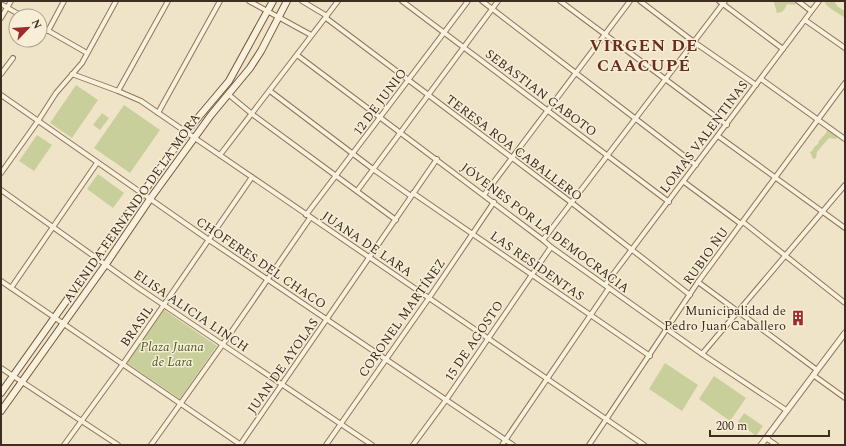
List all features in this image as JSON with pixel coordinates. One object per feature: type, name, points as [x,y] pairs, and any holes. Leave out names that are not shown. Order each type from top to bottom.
[{"type":"main road","name":"AVENIDA FERNANDO DE LA MORA","points":[[1,393],[186,132],[229,81],[273,1]]},
{"type":"main road","name":"AVENIDA FERNANDO DE LA MORA","points":[[1,411],[64,324],[150,199],[228,94],[250,68],[287,1]]},
{"type":"street","points":[[1,18],[11,1]]},
{"type":"street","points":[[64,1],[48,31],[87,53]]},
{"type":"street","points":[[1,173],[38,122],[56,93],[82,63],[116,1]]},
{"type":"street","points":[[118,91],[168,1]]},
{"type":"street","points":[[158,113],[220,1]]},
{"type":"street","points":[[249,1],[311,35]]},
{"type":"street","name":"TERESA ROA CABALLERO","points":[[303,1],[327,17],[408,81],[572,203],[690,295]]},
{"type":"street","points":[[220,156],[338,1]]},
{"type":"street","name":"SEBASTIAN GABOTO","points":[[402,1],[669,202]]},
{"type":"street","name":"12 DE JUNIO","points":[[151,445],[268,279],[308,216],[468,1]]},
{"type":"street","points":[[482,1],[696,165]]},
{"type":"street","points":[[357,190],[498,1]]},
{"type":"street","points":[[560,1],[726,124]]},
{"type":"street","points":[[484,195],[630,1]]},
{"type":"street","points":[[640,1],[694,42],[756,85]]},
{"type":"street","points":[[798,1],[811,11]]},
{"type":"street","name":"LOMAS VALENTINAS","points":[[605,285],[819,1]]},
{"type":"street","points":[[543,240],[723,2],[783,49]]},
{"type":"street","points":[[1,4],[7,8]]},
{"type":"street","points":[[805,20],[845,48]]},
{"type":"street","name":"JÓVENES POR LA DEMOCRACIA","points":[[297,55],[494,202],[551,247],[667,330],[786,410]]},
{"type":"street","points":[[1,74],[12,58]]},
{"type":"street","name":"JUANA DE LARA","points":[[72,74],[146,103],[220,156],[644,445]]},
{"type":"street","points":[[761,79],[845,139]]},
{"type":"street","name":"RUBIO ÑU","points":[[589,445],[650,356],[698,282],[845,83]]},
{"type":"street","name":"LAS RESIDENTAS","points":[[270,91],[373,169],[473,234],[650,356]]},
{"type":"street","points":[[228,94],[252,114],[396,220]]},
{"type":"street","name":"CHOFERES DEL CHACO","points":[[1,95],[141,194],[513,445]]},
{"type":"street","points":[[718,136],[845,228]]},
{"type":"street","name":"JUAN DE AYOLAS","points":[[241,445],[437,159]]},
{"type":"street","points":[[11,288],[97,163]]},
{"type":"street","name":"BRASIL","points":[[64,445],[123,364],[252,177]]},
{"type":"street","points":[[684,182],[785,255],[845,303]]},
{"type":"street","points":[[702,354],[845,185]]},
{"type":"street","name":"ELISA ALICIA LINCH","points":[[1,190],[96,258],[372,445]]},
{"type":"street","name":"CORONEL MARTÍNEZ","points":[[326,445],[494,202]]},
{"type":"street","name":"15 DE AGOSTO","points":[[413,445],[446,400],[551,247]]},
{"type":"street","points":[[1,281],[241,445]]},
{"type":"street","points":[[698,282],[817,370]]},
{"type":"street","points":[[502,445],[609,288]]},
{"type":"street","points":[[761,445],[845,333]]},
{"type":"street","points":[[1,368],[118,445]]},
{"type":"street","points":[[813,375],[845,398]]},
{"type":"street","points":[[766,438],[776,445]]},
{"type":"green space","points":[[774,1],[797,1],[795,5],[787,4],[784,10],[777,13]]},
{"type":"green space","points":[[824,1],[834,1],[838,7],[845,11],[845,22],[844,17],[825,4]]},
{"type":"green space","points":[[76,85],[98,100],[72,138],[50,123]]},
{"type":"green space","points":[[124,105],[160,130],[130,173],[94,148]]},
{"type":"green space","points":[[102,113],[109,118],[100,130],[93,125]]},
{"type":"green space","points":[[828,128],[838,136],[836,139],[828,139],[817,152],[816,158],[813,159],[810,152],[819,143],[818,142],[826,133]]},
{"type":"green space","points":[[37,135],[52,145],[34,171],[19,161]]},
{"type":"green space","points":[[98,174],[124,193],[113,208],[87,189]]},
{"type":"green space","name":"Plaza Juana de Lara","points":[[163,309],[217,346],[180,399],[127,363]]},
{"type":"green space","points":[[665,363],[698,385],[682,411],[649,389]]},
{"type":"green space","points":[[714,376],[746,398],[730,421],[699,399]]},
{"type":"green space","points":[[744,413],[763,426],[756,436],[738,422]]},
{"type":"place","name":"Municipalidad de Pedro Juan Caballero","points":[[798,318]]},
{"type":"district","name":"VIRGEN DE CAACUPÉ","points":[[644,56]]}]
